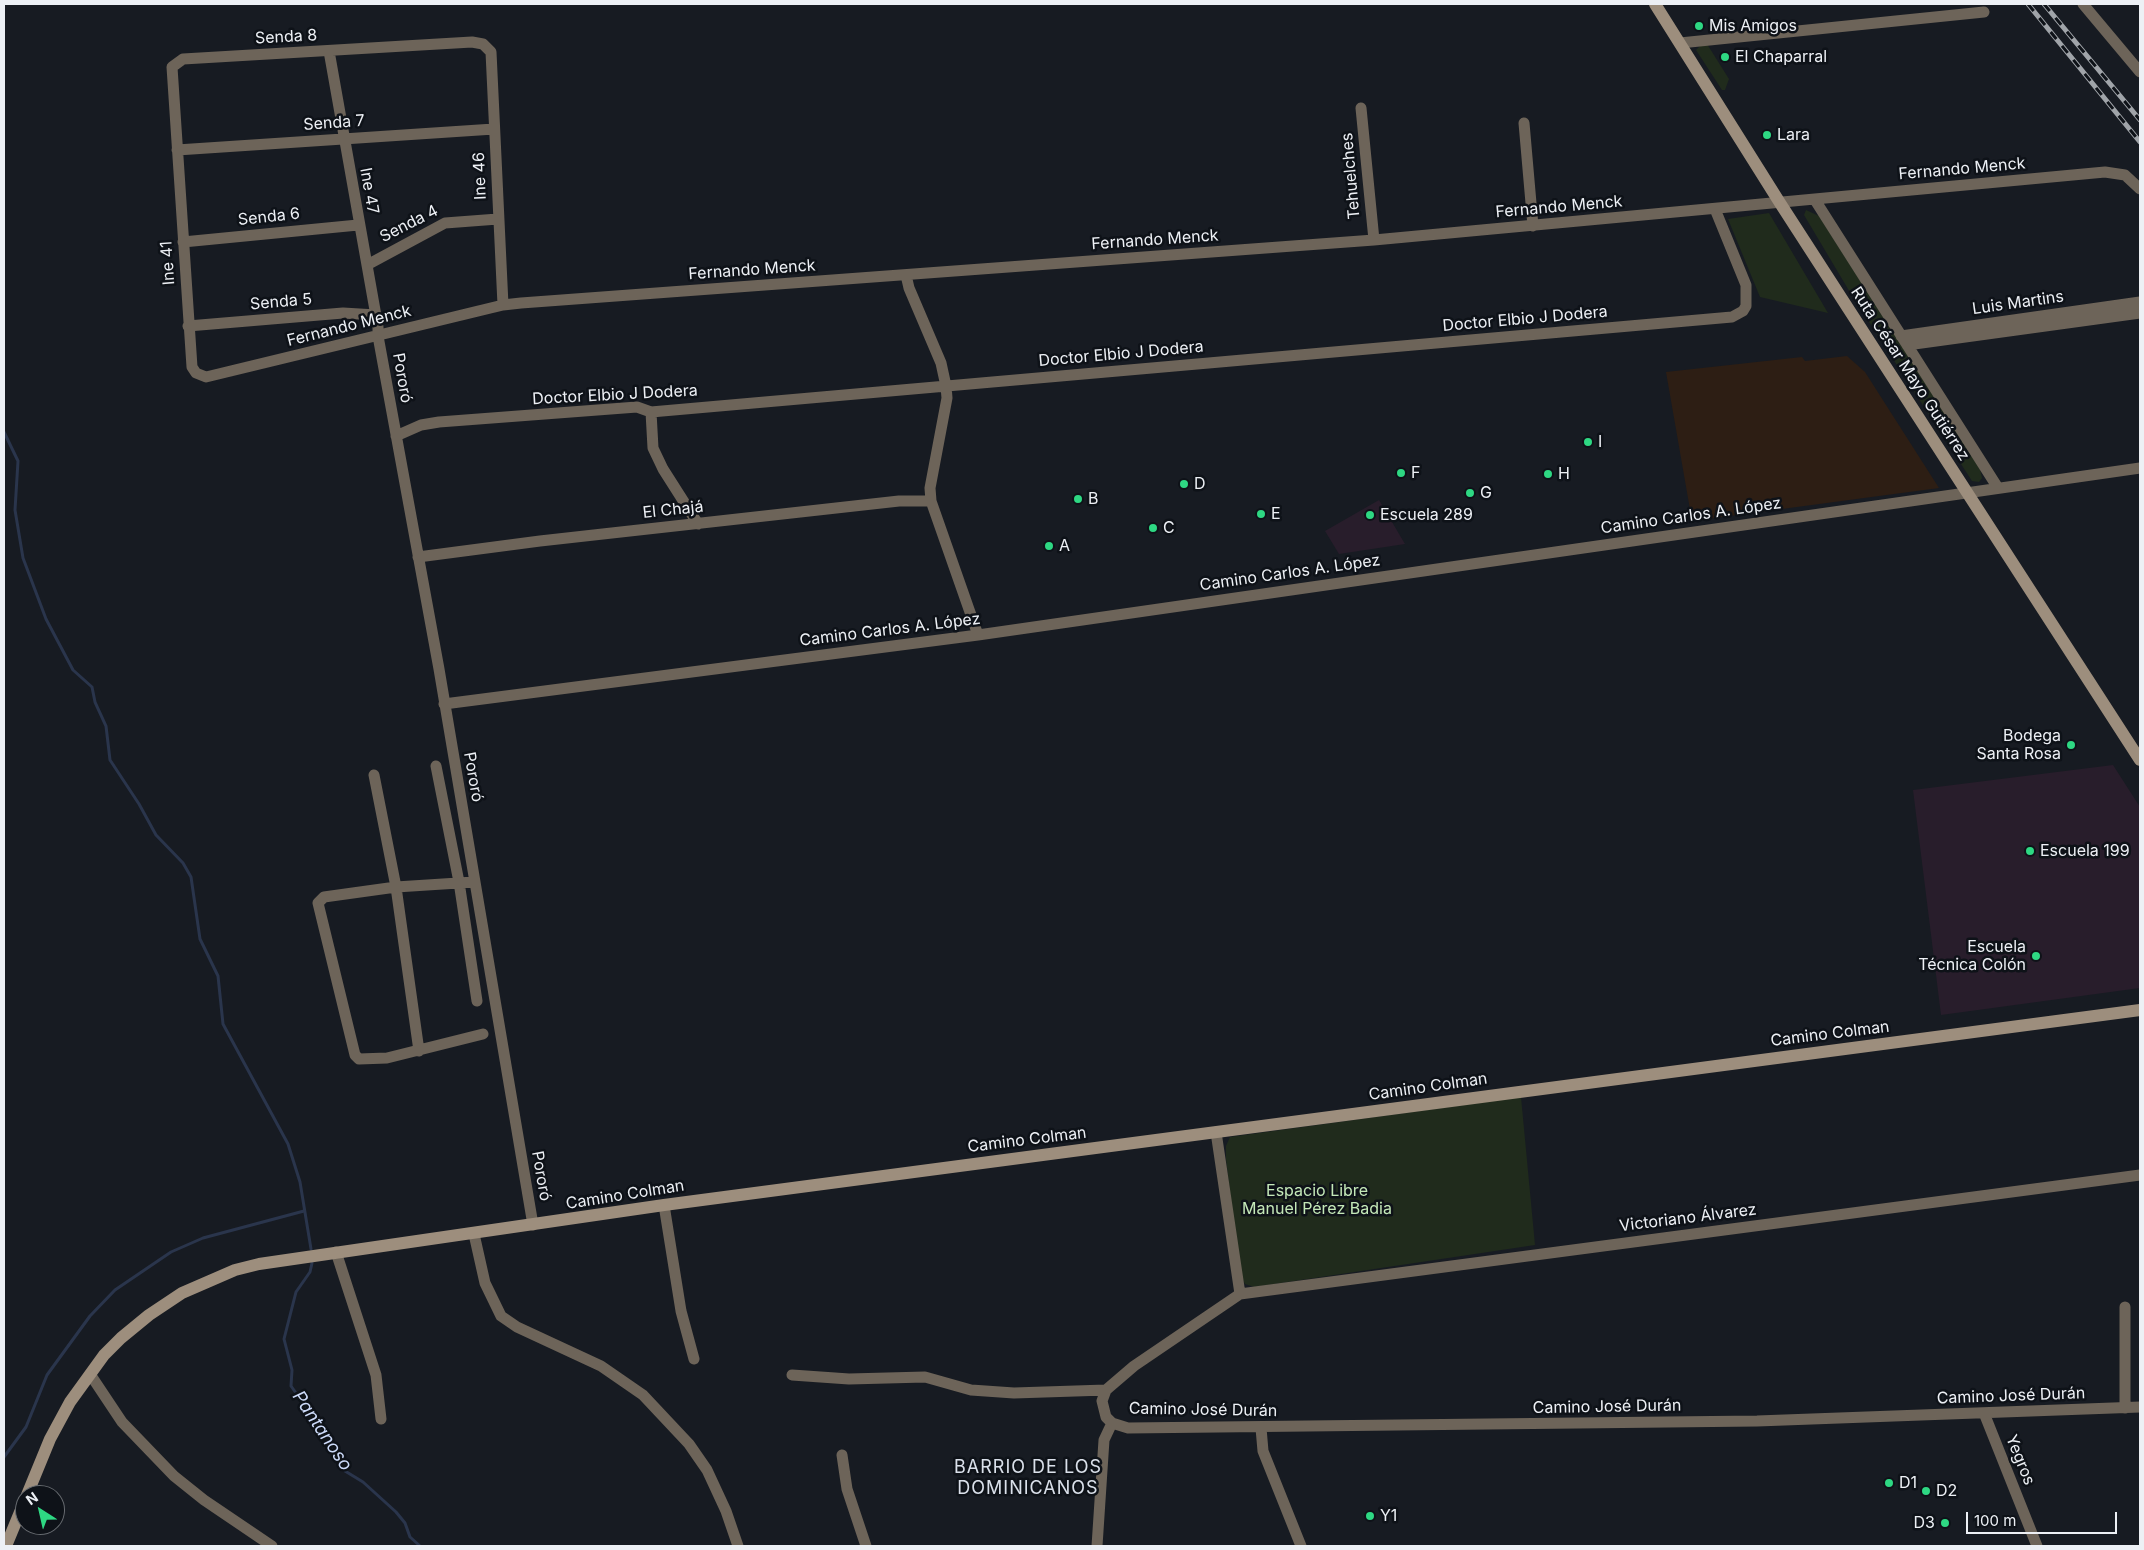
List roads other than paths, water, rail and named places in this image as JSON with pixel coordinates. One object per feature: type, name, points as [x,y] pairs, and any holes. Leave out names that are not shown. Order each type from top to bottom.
[{"type":"street","name":"Ruta César Mayo Gutiérrez","points":[[1655,4],[1780,203],[2140,760]]},
{"type":"street","points":[[2083,4],[2140,72]]},
{"type":"street","points":[[1680,43],[1984,12]]},
{"type":"street","name":"Senda 8","points":[[177,150],[172,67],[176,62],[183,59],[472,42],[484,44],[488,48]]},
{"type":"street","name":"Ine 46","points":[[488,48],[491,52],[503,305]]},
{"type":"street","name":"Ine 47","points":[[329,51],[358,225],[376,315],[378,336]]},
{"type":"street","name":"Tehuelches","points":[[1361,108],[1374,240]]},
{"type":"street","points":[[1524,123],[1533,226]]},
{"type":"street","name":"Senda 7","points":[[177,150],[494,129]]},
{"type":"street","name":"Ine 41","points":[[177,150],[188,326],[192,367],[196,373]]},
{"type":"street","name":"Fernando Menck","points":[[196,373],[206,377],[503,305],[1374,240],[2105,172],[2124,175],[2140,189]]},
{"type":"street","name":"Ruta César Mayo Gutiérrez","points":[[1815,200],[1998,488]]},
{"type":"street","name":"Doctor Elbio J Dodera","points":[[396,436],[420,425],[439,422],[637,407],[650,412],[1732,317],[1743,311],[1746,306],[1746,285],[1715,209]]},
{"type":"street","name":"Senda 4","points":[[366,265],[445,222],[498,219]]},
{"type":"street","name":"Senda 6","points":[[183,242],[358,225]]},
{"type":"street","points":[[906,275],[909,288],[940,363],[946,386],[947,398],[931,478],[931,501],[978,635]]},
{"type":"street","name":"Luis Martins","points":[[1904,340],[2140,302]]},
{"type":"street","name":"Senda 5","points":[[188,326],[344,313],[376,315]]},
{"type":"street","name":"Luis Martins","points":[[1904,340],[2140,313]]},
{"type":"street","name":"Pororó","points":[[378,336],[444,704],[533,1225]]},
{"type":"street","points":[[650,412],[654,448],[663,469],[698,524]]},
{"type":"street","name":"Camino Carlos A. López","points":[[444,704],[978,635],[2140,468]]},
{"type":"street","name":"El Chajá","points":[[418,557],[899,502],[931,501]]},
{"type":"street","points":[[436,766],[459,882],[477,1001]]},
{"type":"street","points":[[374,775],[396,887],[419,1051]]},
{"type":"street","points":[[474,882],[396,887],[324,897],[318,903],[355,1055],[364,1061],[419,1051],[483,1034]]},
{"type":"street","name":"Camino Colman","points":[[31,1485],[50,1439],[70,1402],[90,1374],[121,1338],[148,1315],[182,1294],[235,1270],[259,1264],[664,1205],[2140,1010]]},
{"type":"street","points":[[1216,1132],[1240,1294]]},
{"type":"street","name":"Victoriano Álvarez","points":[[1240,1294],[2140,1175]]},
{"type":"street","points":[[664,1205],[681,1311],[694,1359]]},
{"type":"street","points":[[474,1234],[485,1283],[500,1316],[517,1327],[612,1373],[643,1395],[689,1444],[707,1470],[726,1511],[738,1546]]},
{"type":"street","points":[[336,1252],[376,1376],[382,1419]]},
{"type":"street","name":"Camino José Durán","points":[[1240,1294],[1134,1366],[1106,1390],[1102,1401],[1102,1409],[1106,1417],[1112,1423],[1128,1428],[1262,1428],[1757,1421],[2140,1407]]},
{"type":"street","points":[[2125,1307],[2125,1408]]},
{"type":"street","points":[[90,1374],[122,1422],[167,1469],[204,1500],[272,1546]]},
{"type":"street","points":[[792,1375],[849,1379],[926,1377],[970,1390],[1014,1393],[1106,1390]]},
{"type":"street","name":"Yegros","points":[[1984,1413],[2037,1546]]},
{"type":"street","points":[[1097,1546],[1104,1440],[1112,1423]]},
{"type":"street","points":[[1262,1428],[1263,1451],[1301,1546]]},
{"type":"street","points":[[842,1454],[847,1490],[866,1546]]},
{"type":"street","points":[[6,1546],[15,1524]]},
{"type":"waterway","points":[[4,432],[18,461],[15,510],[23,558],[46,619],[73,670],[92,687],[95,702],[106,726],[110,760],[139,804],[156,835],[183,863],[191,877],[200,939],[218,976],[223,1024],[288,1144],[300,1182],[311,1249]]},
{"type":"waterway","points":[[4,1457],[26,1427],[47,1375],[90,1316],[115,1290],[171,1252],[203,1238],[304,1211]]},
{"type":"waterway","name":"Pantanoso","points":[[312,1263],[310,1272],[296,1292],[284,1339],[292,1370],[291,1386],[323,1431],[335,1456],[345,1471],[363,1482],[396,1512],[405,1523],[410,1537],[420,1546]]},
{"type":"railway","points":[[2028,4],[2140,142]]},
{"type":"railway","points":[[2044,4],[2140,120]]},
{"type":"place","name":"Mis Amigos","points":[[1699,26]]},
{"type":"place","name":"El Chaparral","points":[[1725,57]]},
{"type":"place","name":"Lara","points":[[1767,135]]},
{"type":"place","name":"I","points":[[1588,442]]},
{"type":"place","name":"F","points":[[1401,473]]},
{"type":"place","name":"H","points":[[1548,474]]},
{"type":"place","name":"D","points":[[1184,484]]},
{"type":"place","name":"G","points":[[1470,493]]},
{"type":"place","name":"B","points":[[1078,499]]},
{"type":"place","name":"E","points":[[1261,514]]},
{"type":"place","name":"Escuela 289","points":[[1370,515]]},
{"type":"place","name":"C","points":[[1153,528]]},
{"type":"place","name":"A","points":[[1049,546]]},
{"type":"place","name":"Bodega Santa Rosa","points":[[2071,745]]},
{"type":"place","name":"Escuela 199","points":[[2030,851]]},
{"type":"place","name":"Escuela Técnica Colón","points":[[2036,956]]},
{"type":"place","name":"D1","points":[[1889,1483]]},
{"type":"place","name":"D2","points":[[1926,1491]]},
{"type":"place","name":"Y1","points":[[1370,1516]]},
{"type":"place","name":"D3","points":[[1945,1523]]},
{"type":"district","name":"BARRIO DE LOS DOMINICANOS","points":[[1028,1478]]},
{"type":"park label","name":"Espacio Libre Manuel Pérez Badia","points":[[1317,1200]]}]
